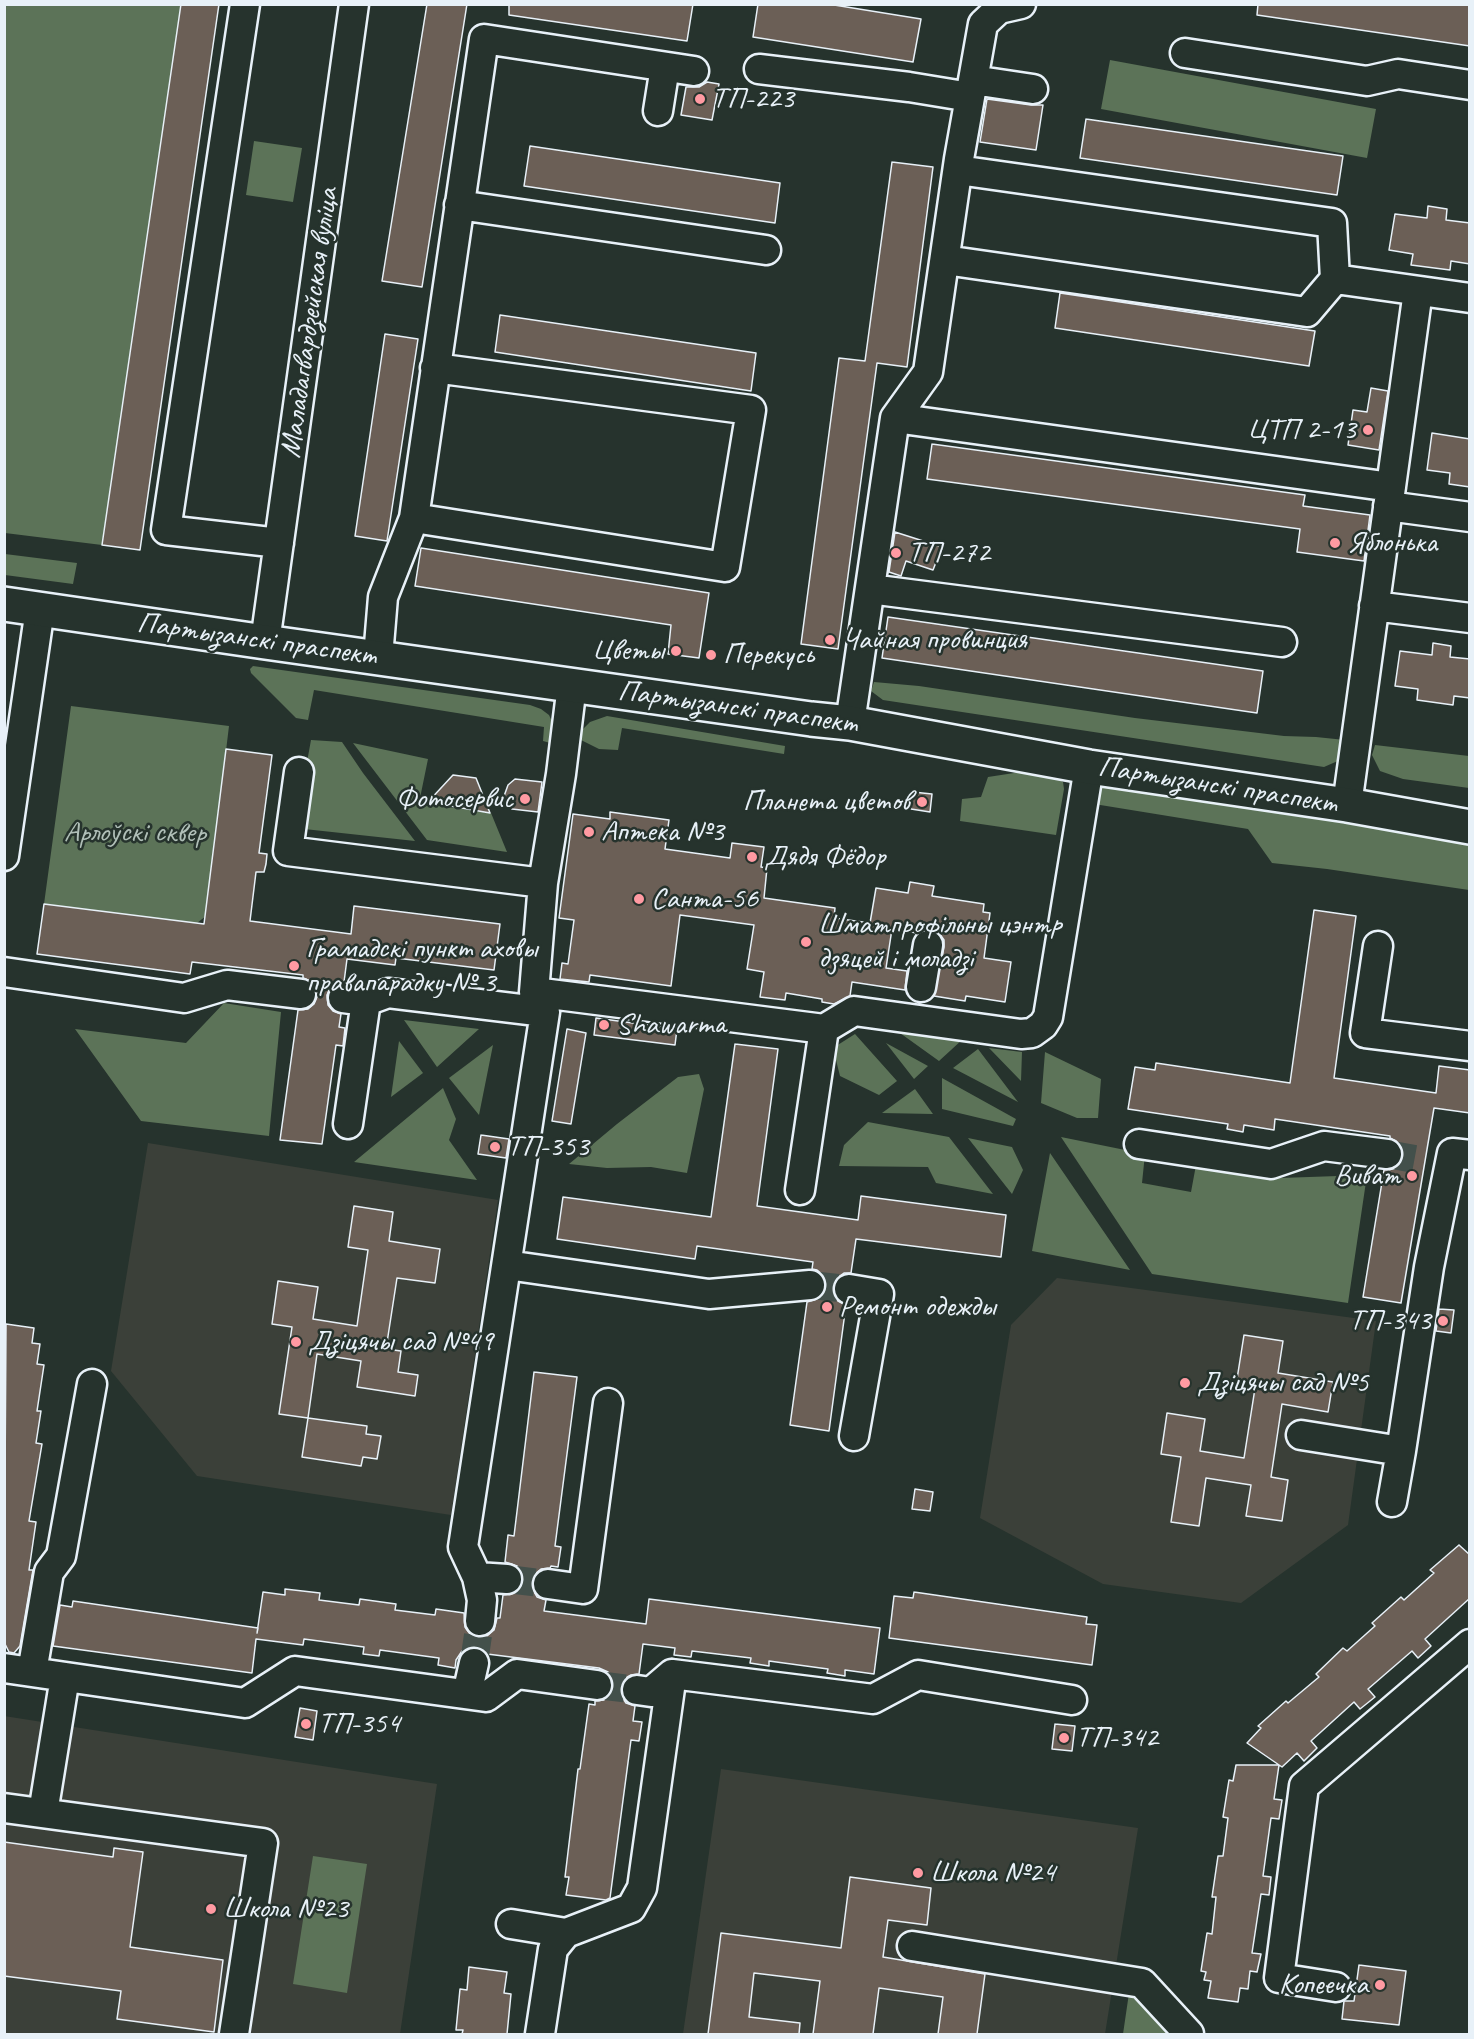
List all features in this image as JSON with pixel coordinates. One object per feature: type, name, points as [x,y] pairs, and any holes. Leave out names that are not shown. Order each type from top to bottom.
[{"type":"main road","name":"Партызанскі праспект","points":[[4,604],[850,723],[1089,766],[1347,805],[1470,827]]},
{"type":"street","points":[[245,4],[166,530],[279,543]]},
{"type":"street","name":"Маладагвардзейская вуліца","points":[[265,642],[354,4]]},
{"type":"street","points":[[850,723],[895,418],[928,372],[958,170],[983,24],[999,9],[1021,4]]},
{"type":"street","points":[[378,657],[383,597],[414,518],[484,39],[694,71]]},
{"type":"street","points":[[1185,53],[1367,81],[1398,74],[1470,84]]},
{"type":"street","points":[[658,111],[665,67]]},
{"type":"street","points":[[759,69],[909,87],[1033,89]]},
{"type":"street","points":[[945,260],[1307,312],[1335,279],[1332,223],[958,170]]},
{"type":"street","points":[[459,205],[766,250]]},
{"type":"street","points":[[1335,279],[1470,298]]},
{"type":"street","points":[[1347,805],[1418,291]]},
{"type":"street","points":[[414,518],[725,567],[751,410],[435,368]]},
{"type":"street","points":[[895,418],[1390,497],[1470,517]]},
{"type":"street","points":[[870,589],[1282,642]]},
{"type":"street","points":[[1374,606],[1470,618]]},
{"type":"street","points":[[4,856],[40,609]]},
{"type":"street","points":[[480,1621],[482,1600],[477,1577],[463,1548],[507,1265],[540,1002],[543,883],[561,774],[572,685]]},
{"type":"street","points":[[348,1124],[354,1000],[388,993],[540,1002],[824,1029],[854,1011],[919,1000],[1021,1034],[1032,1034],[1043,1025],[1048,1017],[1089,766]]},
{"type":"street","points":[[299,772],[288,851],[543,883]]},
{"type":"street","points":[[919,1000],[927,945]]},
{"type":"street","points":[[1378,946],[1365,1033],[1470,1046]]},
{"type":"street","points":[[4,972],[184,998],[227,985],[301,994]]},
{"type":"street","points":[[800,1190],[824,1029]]},
{"type":"street","points":[[1139,1144],[1271,1164],[1324,1146],[1387,1154]]},
{"type":"street","points":[[1425,1161],[1435,1162],[1461,1154]]},
{"type":"street","points":[[1392,1502],[1429,1267],[1461,1154]]},
{"type":"street","points":[[507,1265],[709,1294],[810,1285]]},
{"type":"street","points":[[849,1289],[879,1294],[854,1436]]},
{"type":"street","points":[[92,1384],[61,1556],[49,1572],[18,1670],[245,1703],[295,1671],[486,1697],[517,1674],[597,1685]]},
{"type":"street","points":[[548,1584],[583,1589],[608,1404]]},
{"type":"street","points":[[1301,1435],[1401,1451]]},
{"type":"street","points":[[477,1577],[507,1579]]},
{"type":"street","points":[[1336,1987],[1279,1978],[1304,1786],[1470,1644]]},
{"type":"street","points":[[467,1694],[474,1663]]},
{"type":"street","points":[[637,1690],[651,1692],[672,1674],[873,1699],[918,1675],[1072,1700]]},
{"type":"street","points":[[511,1924],[566,1932],[631,1908],[642,1888],[672,1674]]},
{"type":"street","points":[[43,1813],[65,1677]]},
{"type":"street","points":[[4,1808],[263,1843],[234,2034]]},
{"type":"street","points":[[540,2034],[553,1949],[566,1932]]},
{"type":"street","points":[[912,1946],[1142,1983],[1189,2034]]},
{"type":"shaded area","name":"Дзіцячы сад №49","points":[[148,1143],[498,1200],[451,1515],[197,1476],[111,1371]]},
{"type":"shaded area","name":"Дзіцячы сад №5","points":[[1057,1278],[1376,1321],[1348,1525],[1241,1603],[1103,1584],[980,1518],[1011,1325]]},
{"type":"shaded area","name":"Школа №23","points":[[4,1716],[437,1784],[400,2034],[5,2034]]},
{"type":"shaded area","name":"Школа №24","points":[[721,1769],[1138,1828],[1105,2034],[683,2034]]},
{"type":"green space","points":[[4,5],[181,5],[102,545],[5,533]]},
{"type":"green space","points":[[1110,60],[1376,109],[1367,158],[1101,109]]},
{"type":"green space","points":[[254,141],[302,148],[293,202],[246,195]]},
{"type":"green space","points":[[5,554],[77,563],[73,584],[5,575]]},
{"type":"green space","points":[[253,666],[530,705],[549,715],[556,730],[554,744],[543,741],[544,727],[314,690],[308,720],[296,718],[251,673],[250,669]]},
{"type":"green space","points":[[874,682],[919,686],[1135,718],[1284,736],[1345,740],[1340,760],[1324,767],[883,700],[871,691]]},
{"type":"green space","name":"Арлоўскі сквер","points":[[71,706],[229,726],[206,916],[197,923],[44,904]]},
{"type":"green space","points":[[607,716],[785,746],[784,754],[622,728],[618,750],[599,749],[579,739],[581,731],[590,722]]},
{"type":"green space","points":[[311,740],[342,742],[415,841],[295,828]]},
{"type":"green space","points":[[353,743],[428,759],[419,803],[491,813],[507,852],[427,840]]},
{"type":"green space","points":[[1375,745],[1469,756],[1469,788],[1403,779],[1380,771],[1372,755]]},
{"type":"green space","points":[[1027,771],[1063,782],[1064,789],[1056,835],[960,821],[962,799],[981,797],[988,777]]},
{"type":"green space","points":[[1107,784],[1469,839],[1469,890],[1272,863],[1248,829],[1088,803],[1095,792]]},
{"type":"green space","points":[[224,1003],[281,1012],[269,1136],[141,1121],[75,1029],[186,1043]]},
{"type":"green space","points":[[404,1020],[479,1029],[437,1067]]},
{"type":"green space","points":[[900,1033],[963,1039],[939,1061]]},
{"type":"green space","points":[[855,1034],[897,1081],[879,1095],[840,1076],[833,1048]]},
{"type":"green space","points":[[399,1041],[423,1073],[391,1097]]},
{"type":"green space","points":[[886,1043],[928,1066],[914,1079]]},
{"type":"green space","points":[[493,1045],[479,1115],[449,1078]]},
{"type":"green space","points":[[989,1048],[1022,1052],[1021,1081]]},
{"type":"green space","points":[[978,1049],[1018,1102],[953,1068]]},
{"type":"green space","points":[[1045,1052],[1101,1079],[1098,1118],[1077,1118],[1041,1103]]},
{"type":"green space","points":[[699,1074],[704,1089],[687,1173],[651,1167],[607,1168],[569,1164],[678,1077]]},
{"type":"green space","points":[[942,1078],[1016,1119],[1013,1126],[942,1109]]},
{"type":"green space","points":[[443,1088],[456,1119],[449,1140],[477,1180],[354,1162]]},
{"type":"green space","points":[[915,1089],[933,1114],[882,1113]]},
{"type":"green space","points":[[868,1122],[949,1137],[993,1194],[936,1183],[928,1167],[839,1166],[844,1145]]},
{"type":"green space","points":[[1061,1137],[1145,1154],[1142,1183],[1191,1192],[1196,1165],[1280,1178],[1367,1175],[1348,1303],[1152,1274]]},
{"type":"green space","points":[[968,1138],[1012,1147],[1023,1170],[1012,1194]]},
{"type":"green space","points":[[1050,1153],[1130,1270],[1032,1251]]},
{"type":"green space","points":[[313,1856],[367,1864],[347,1993],[293,1984]]},
{"type":"green space","points":[[1129,1993],[1142,1994],[1179,2034],[1123,2034]]},
{"type":"building","points":[[181,4],[219,4],[140,550],[102,545]]},
{"type":"building","points":[[427,4],[467,4],[422,287],[382,281]]},
{"type":"building","points":[[509,4],[693,4],[687,41],[509,15]]},
{"type":"building","points":[[758,4],[828,4],[921,19],[913,62],[753,37]]},
{"type":"building","points":[[1258,4],[1470,4],[1470,46],[1257,15]]},
{"type":"building","name":"ТП-223","points":[[707,82],[719,84],[712,120],[681,115],[686,87],[699,87]]},
{"type":"building","points":[[987,99],[1043,105],[1036,150],[980,142]]},
{"type":"building","points":[[1086,119],[1343,156],[1337,195],[1080,158]]},
{"type":"building","points":[[530,146],[780,183],[775,223],[524,186]]},
{"type":"building","points":[[892,162],[933,167],[907,367],[877,363],[838,649],[801,644],[839,358],[865,361]]},
{"type":"building","points":[[1428,206],[1447,209],[1446,220],[1470,223],[1470,264],[1451,261],[1450,270],[1411,265],[1413,254],[1389,250],[1395,214],[1427,218]]},
{"type":"building","points":[[1060,293],[1315,331],[1309,366],[1055,328]]},
{"type":"building","points":[[500,315],[756,353],[751,391],[495,352]]},
{"type":"building","points":[[385,334],[418,339],[387,541],[355,536]]},
{"type":"building","name":"ЦТП 2-13","points":[[1371,388],[1388,391],[1379,450],[1348,445],[1353,410],[1367,412]]},
{"type":"building","points":[[1432,433],[1470,439],[1470,487],[1449,484],[1450,473],[1427,470]]},
{"type":"building","points":[[932,444],[1305,495],[1303,506],[1370,515],[1364,561],[1297,552],[1300,529],[927,479]]},
{"type":"building","points":[[895,532],[942,547],[933,570],[906,561],[901,576],[889,572]]},
{"type":"building","points":[[421,548],[709,593],[699,658],[668,654],[671,625],[415,586]]},
{"type":"building","points":[[888,617],[1263,671],[1257,713],[882,658]]},
{"type":"building","points":[[1433,643],[1451,646],[1450,657],[1470,659],[1470,698],[1454,696],[1453,705],[1417,700],[1418,689],[1395,686],[1400,651],[1432,655]]},
{"type":"building","points":[[226,749],[272,755],[259,853],[267,854],[266,864],[264,872],[256,872],[250,921],[351,934],[354,906],[500,924],[494,970],[396,958],[395,965],[347,959],[344,982],[337,983],[330,988],[327,995],[328,1005],[333,1011],[341,1014],[339,1027],[345,1028],[343,1046],[336,1045],[322,1144],[280,1140],[298,1010],[308,1009],[317,997],[316,987],[303,978],[303,975],[192,962],[190,974],[37,954],[44,904],[204,924]]},
{"type":"building","points":[[453,775],[476,778],[490,813],[428,802]]},
{"type":"building","points":[[515,779],[542,782],[538,812],[512,809],[503,799],[508,785]]},
{"type":"building","name":"Планета цветов","points":[[913,792],[932,794],[930,812],[911,809]]},
{"type":"building","points":[[610,812],[669,820],[665,849],[730,858],[732,843],[764,847],[761,867],[767,868],[764,898],[835,908],[834,918],[870,923],[876,888],[908,893],[910,882],[934,886],[932,896],[984,904],[983,912],[990,913],[984,958],[1011,962],[1005,1002],[966,996],[965,1001],[934,996],[944,940],[939,933],[930,929],[923,929],[917,933],[892,929],[886,968],[907,971],[905,990],[852,982],[850,996],[834,1004],[822,1002],[822,999],[786,993],[785,1000],[760,997],[764,972],[747,969],[754,925],[680,915],[671,986],[590,975],[589,982],[560,979],[562,963],[568,964],[574,920],[559,918],[573,814],[610,819]]},
{"type":"building","points":[[1314,910],[1356,916],[1334,1078],[1436,1093],[1439,1066],[1470,1070],[1470,1113],[1434,1108],[1401,1303],[1363,1297],[1384,1170],[1394,1169],[1403,1157],[1402,1148],[1390,1136],[1275,1119],[1274,1130],[1244,1125],[1243,1132],[1227,1129],[1228,1124],[1128,1109],[1135,1067],[1155,1070],[1156,1063],[1290,1083]]},
{"type":"building","points":[[596,1018],[677,1029],[675,1045],[594,1035]]},
{"type":"building","points":[[567,1029],[586,1033],[571,1124],[552,1121]]},
{"type":"building","points":[[735,1044],[778,1049],[757,1206],[858,1220],[861,1196],[1006,1215],[1001,1257],[856,1239],[851,1273],[844,1273],[837,1278],[833,1287],[838,1301],[846,1305],[829,1431],[790,1425],[807,1302],[820,1298],[825,1292],[826,1284],[823,1275],[812,1269],[813,1262],[697,1246],[695,1259],[557,1239],[563,1197],[711,1217]]},
{"type":"building","name":"ТП-353","points":[[481,1135],[509,1139],[506,1158],[478,1154]]},
{"type":"building","points":[[354,1206],[393,1212],[389,1241],[440,1249],[435,1283],[397,1278],[386,1349],[401,1351],[398,1372],[418,1375],[415,1396],[357,1387],[361,1361],[317,1354],[308,1418],[279,1414],[292,1327],[272,1324],[278,1281],[318,1287],[313,1319],[357,1326],[368,1250],[348,1247]]},
{"type":"building","name":"ТП-343","points":[[1439,1309],[1454,1310],[1451,1333],[1436,1331]]},
{"type":"building","points":[[6,1324],[34,1328],[32,1343],[40,1344],[37,1364],[44,1365],[37,1411],[41,1411],[36,1443],[42,1444],[29,1521],[36,1522],[29,1570],[33,1570],[20,1646],[14,1653],[9,1652],[4,1642]]},
{"type":"building","points":[[1244,1335],[1283,1341],[1278,1373],[1333,1382],[1328,1412],[1282,1404],[1271,1477],[1288,1480],[1282,1521],[1246,1516],[1251,1485],[1206,1478],[1199,1526],[1171,1522],[1181,1457],[1161,1454],[1167,1413],[1205,1419],[1200,1451],[1244,1458],[1256,1382],[1237,1379]]},
{"type":"building","points":[[534,1372],[577,1377],[555,1546],[561,1547],[558,1567],[551,1566],[541,1569],[535,1574],[532,1582],[537,1597],[546,1600],[544,1611],[646,1624],[649,1599],[880,1628],[874,1674],[845,1670],[845,1676],[827,1673],[828,1669],[769,1661],[769,1666],[750,1663],[751,1658],[692,1651],[691,1657],[674,1655],[675,1648],[643,1644],[639,1674],[624,1679],[621,1688],[622,1697],[626,1703],[635,1706],[633,1721],[642,1722],[639,1741],[631,1740],[610,1898],[606,1900],[566,1895],[569,1877],[565,1877],[578,1769],[580,1769],[589,1704],[595,1705],[595,1701],[604,1700],[610,1696],[613,1688],[612,1678],[608,1672],[599,1668],[487,1654],[477,1647],[469,1647],[462,1651],[456,1660],[455,1668],[438,1665],[439,1658],[380,1650],[379,1656],[363,1654],[364,1647],[304,1639],[303,1645],[256,1639],[252,1673],[53,1646],[60,1605],[72,1607],[73,1601],[258,1628],[263,1592],[285,1595],[285,1589],[320,1593],[319,1600],[359,1605],[360,1599],[396,1604],[395,1610],[435,1615],[436,1609],[464,1613],[465,1627],[470,1634],[478,1637],[487,1636],[494,1630],[497,1618],[500,1618],[503,1595],[515,1593],[521,1588],[523,1581],[522,1572],[517,1566],[505,1562],[508,1535],[514,1536]]},
{"type":"building","points":[[308,1418],[367,1426],[366,1434],[381,1436],[377,1459],[363,1457],[361,1466],[302,1457]]},
{"type":"building","points":[[915,1489],[933,1492],[930,1511],[912,1509]]},
{"type":"building","points":[[1459,1545],[1470,1555],[1470,1598],[1425,1639],[1431,1646],[1418,1658],[1412,1651],[1368,1689],[1375,1697],[1360,1709],[1354,1702],[1311,1741],[1317,1748],[1304,1761],[1297,1753],[1282,1767],[1247,1743],[1261,1728],[1258,1726],[1286,1701],[1288,1703],[1319,1677],[1316,1674],[1343,1648],[1347,1651],[1375,1626],[1372,1623],[1401,1597],[1404,1600],[1434,1573],[1430,1570]]},
{"type":"building","points":[[914,1592],[1087,1617],[1086,1624],[1097,1625],[1092,1665],[889,1638],[894,1596],[913,1598]]},
{"type":"building","name":"ТП-354","points":[[300,1708],[317,1711],[313,1740],[295,1737]]},
{"type":"building","name":"ТП-342","points":[[1055,1724],[1075,1726],[1072,1751],[1052,1749]]},
{"type":"building","points":[[1236,1765],[1279,1765],[1274,1799],[1282,1800],[1279,1819],[1271,1818],[1263,1876],[1271,1877],[1269,1895],[1261,1894],[1252,1953],[1261,1954],[1257,1972],[1250,1971],[1248,1989],[1240,1988],[1238,2002],[1208,1998],[1211,1981],[1204,1980],[1206,1972],[1201,1971],[1207,1933],[1212,1934],[1216,1897],[1212,1897],[1218,1856],[1223,1856],[1228,1818],[1223,1817],[1229,1780],[1233,1781]]},
{"type":"building","points":[[4,1842],[113,1857],[114,1848],[143,1852],[130,1947],[223,1960],[214,2032],[117,2019],[121,1991],[4,1976]]},
{"type":"building","points":[[850,1877],[931,1888],[927,1925],[888,1920],[883,1957],[985,1974],[977,2034],[938,2034],[943,1997],[879,1988],[873,2034],[813,2034],[820,1981],[754,1973],[749,2017],[800,2023],[799,2034],[708,2034],[721,1933],[841,1948]]},
{"type":"building","name":"Копеечка","points":[[1359,1965],[1406,1971],[1399,2025],[1342,2019],[1344,2001],[1354,2001]]},
{"type":"building","points":[[469,1967],[507,1972],[504,1993],[511,1994],[507,2034],[462,2034],[463,2030],[456,2030],[460,1989],[467,1990]]},
{"type":"tunnel","points":[[1387,1154],[1425,1161]]},
{"type":"tunnel","points":[[810,1285],[849,1289]]},
{"type":"tunnel","points":[[507,1579],[548,1584]]},
{"type":"tunnel","points":[[474,1663],[480,1621]]},
{"type":"tunnel","points":[[597,1685],[637,1690]]},
{"type":"place","name":"ТП-223","points":[[700,99]]},
{"type":"place","name":"ЦТП 2-13","points":[[1368,430]]},
{"type":"place","name":"Яблонька","points":[[1335,543]]},
{"type":"place","name":"ТП-272","points":[[896,553]]},
{"type":"place","name":"Чайная провинция","points":[[830,640]]},
{"type":"place","name":"Цветы","points":[[676,651]]},
{"type":"place","name":"Перекусь","points":[[711,655]]},
{"type":"place","name":"Фотосервис","points":[[525,799]]},
{"type":"place","name":"Планета цветов","points":[[922,802]]},
{"type":"place","name":"Аптека №3","points":[[589,832]]},
{"type":"place","name":"Дядя Фёдор","points":[[752,857]]},
{"type":"place","name":"Санта-56","points":[[639,899]]},
{"type":"place","name":"Шматпрофільны цэнтр дзяцей і моладзі","points":[[806,942]]},
{"type":"place","name":"Грамадскі пункт аховы правапарадку № 3","points":[[294,966]]},
{"type":"place","name":"Shawarma","points":[[604,1025]]},
{"type":"place","name":"ТП-353","points":[[495,1147]]},
{"type":"place","name":"Виват","points":[[1412,1176]]},
{"type":"place","name":"Ремонт одежды","points":[[827,1307]]},
{"type":"place","name":"ТП-343","points":[[1443,1321]]},
{"type":"place","name":"Дзіцячы сад №49","points":[[296,1342]]},
{"type":"place","name":"Дзіцячы сад №5","points":[[1185,1383]]},
{"type":"place","name":"ТП-354","points":[[306,1724]]},
{"type":"place","name":"ТП-342","points":[[1064,1738]]},
{"type":"place","name":"Школа №24","points":[[918,1873]]},
{"type":"place","name":"Школа №23","points":[[211,1909]]},
{"type":"place","name":"Копеечка","points":[[1380,1985]]}]
